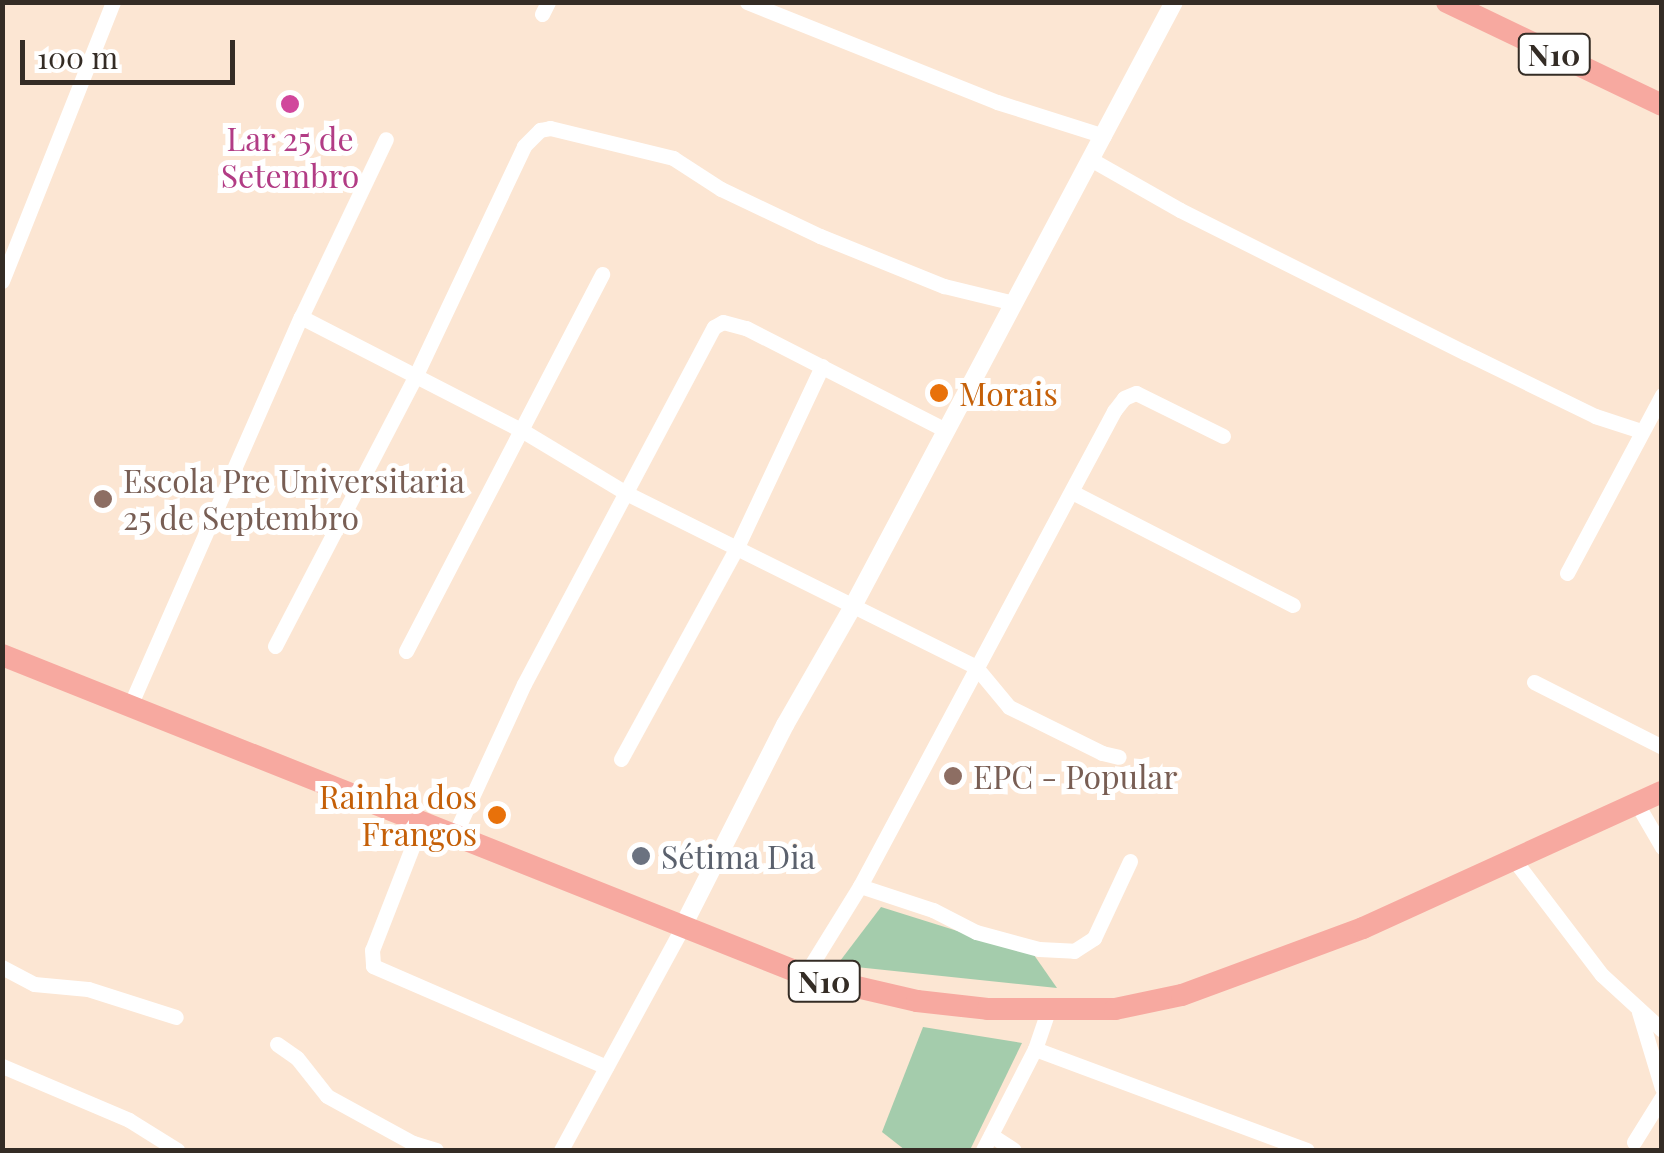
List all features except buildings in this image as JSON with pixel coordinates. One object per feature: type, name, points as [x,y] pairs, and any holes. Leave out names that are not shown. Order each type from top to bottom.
[{"type":"main road","name":"N10","points":[[1447,2],[1662,105]]},
{"type":"main road","name":"N10","points":[[2,656],[805,976],[917,1001],[1048,1011],[1115,1009],[1182,994],[1302,952],[1514,862],[1662,792]]},
{"type":"street","points":[[2,281],[112,2]]},
{"type":"street","points":[[747,2],[1010,107],[1104,136]]},
{"type":"street","points":[[561,1150],[1174,2]]},
{"type":"street","points":[[275,646],[415,378],[524,146],[540,130],[550,128],[673,158],[721,189],[820,236],[944,286],[1014,303]]},
{"type":"street","points":[[129,708],[301,317],[386,139]]},
{"type":"street","points":[[1092,160],[1180,210],[1449,345],[1594,416],[1641,432]]},
{"type":"street","points":[[406,652],[602,274]]},
{"type":"street","points":[[301,317],[523,431],[626,493],[975,666],[1010,707],[1102,753],[1119,757]]},
{"type":"street","points":[[454,836],[524,684],[714,327],[731,323],[946,430]]},
{"type":"street","points":[[620,759],[737,547],[822,366]]},
{"type":"street","points":[[805,976],[860,886],[1114,411],[1130,394],[1223,436]]},
{"type":"street","points":[[1567,573],[1641,432],[1658,414],[1662,396]]},
{"type":"street","points":[[1072,492],[1292,605]]},
{"type":"street","points":[[1534,682],[1662,747]]},
{"type":"street","points":[[1637,804],[1662,847]]},
{"type":"street","points":[[422,822],[372,950],[373,966],[606,1067]]},
{"type":"street","points":[[860,886],[933,910],[976,932],[1040,949],[1074,952],[1094,938],[1130,861]]},
{"type":"street","points":[[1514,862],[1602,974],[1662,1030]]},
{"type":"street","points":[[2,967],[34,984],[88,989],[176,1017]]},
{"type":"street","points":[[1638,1008],[1662,1088]]},
{"type":"street","points":[[983,1150],[1035,1048],[1048,1011]]},
{"type":"street","points":[[278,1044],[298,1058],[326,1096],[413,1144],[436,1150]]},
{"type":"street","points":[[1035,1048],[1307,1150]]},
{"type":"street","points":[[2,1066],[129,1120],[177,1150]]},
{"type":"street","points":[[1634,1142],[1662,1097]]},
{"type":"street","points":[[991,1135],[1014,1150]]},
{"type":"green space","points":[[881,907],[1034,955],[1057,988],[837,965]]},
{"type":"green space","points":[[923,1027],[1022,1043],[970,1150],[905,1150],[882,1132]]},
{"type":"place","name":"Lar 25 de Setembro","points":[[290,104]]},
{"type":"place","name":"Morais","points":[[939,393]]},
{"type":"place","name":"Escola Pre Universitaria 25 de Septembro","points":[[103,499]]},
{"type":"place","name":"EPC - Popular","points":[[953,776]]},
{"type":"place","name":"Rainha dos Frangos","points":[[497,815]]},
{"type":"place","name":"Sétima Dia","points":[[641,856]]}]
